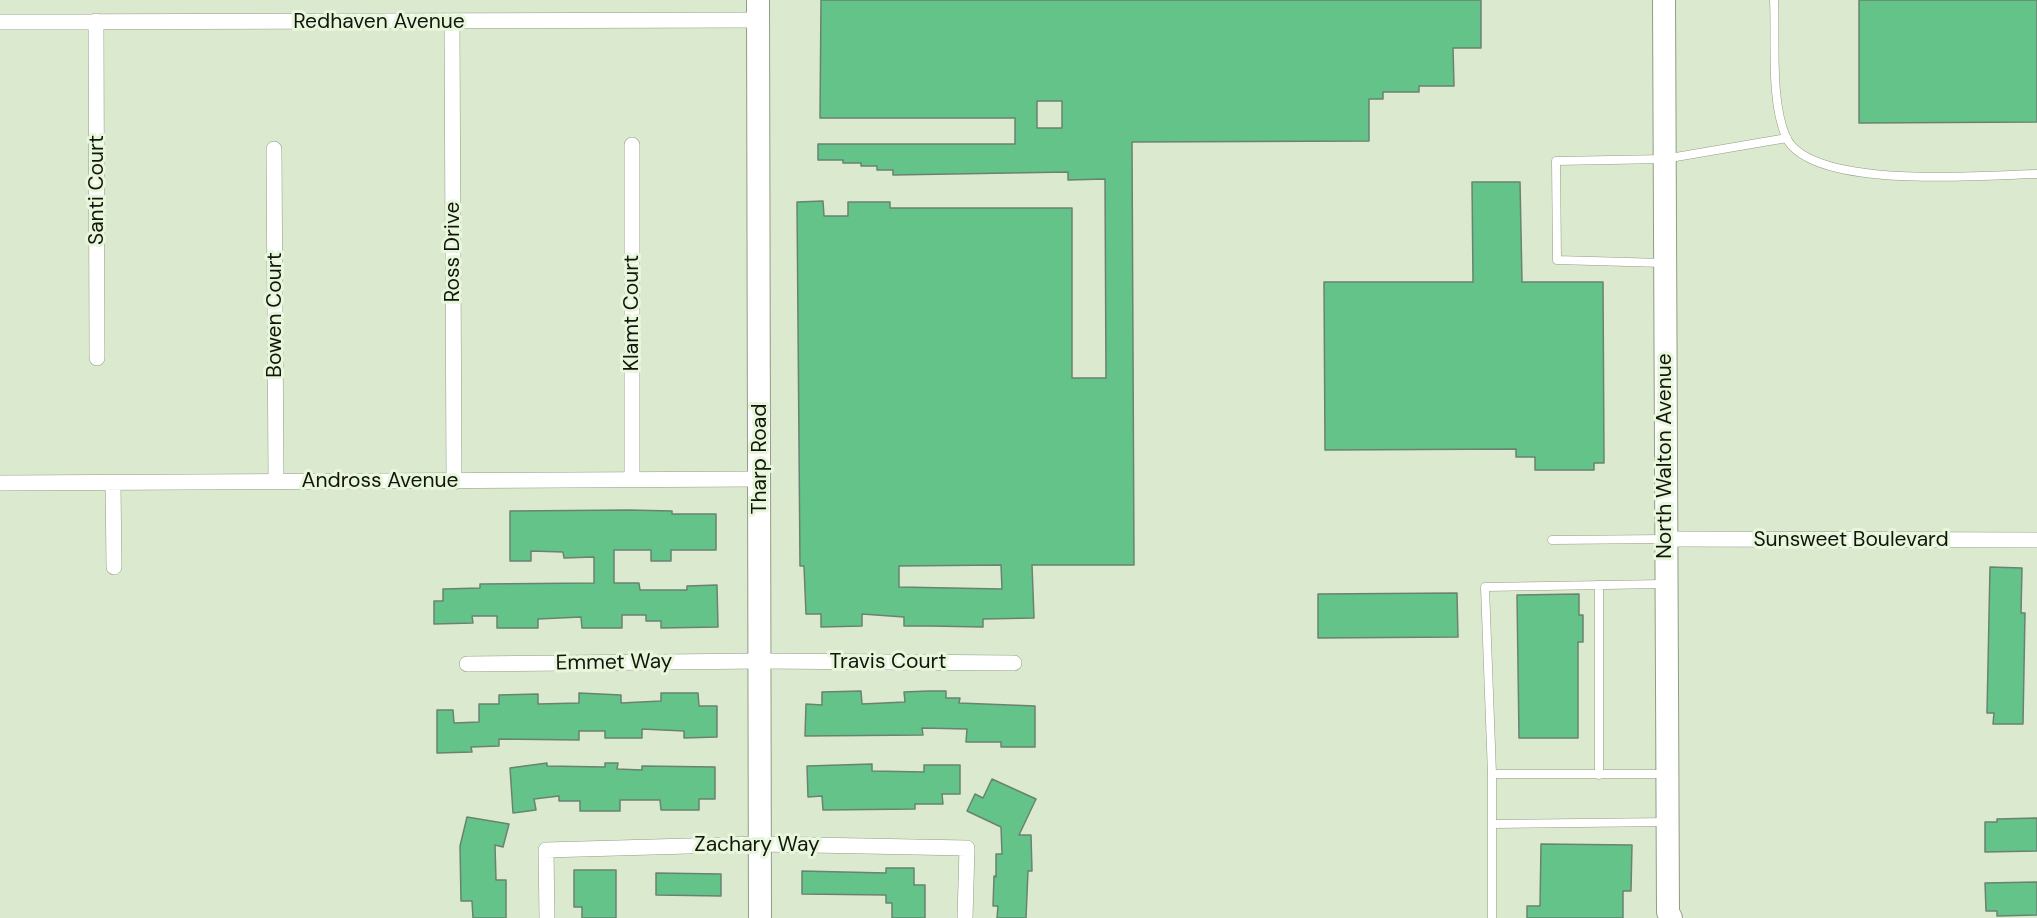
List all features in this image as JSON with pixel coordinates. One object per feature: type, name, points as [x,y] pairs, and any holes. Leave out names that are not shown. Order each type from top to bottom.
[{"type":"main road","name":"North Walton Avenue","points":[[1664,0],[1668,916]]},
{"type":"main road","name":"Tharp Road","points":[[758,10],[760,918]]},
{"type":"street","name":"Redhaven Avenue","points":[[0,22],[452,22],[758,10]]},
{"type":"street","name":"Santi Court","points":[[96,21],[97,358]]},
{"type":"street","name":"Ross Drive","points":[[452,22],[454,482]]},
{"type":"street","name":"Klamt Court","points":[[632,146],[632,480]]},
{"type":"street","name":"Bowen Court","points":[[274,149],[276,481]]},
{"type":"street","name":"Andross Avenue","points":[[0,483],[760,479]]},
{"type":"street","points":[[113,484],[114,567]]},
{"type":"street","name":"Sunsweet Boulevard","points":[[1665,539],[2037,540]]},
{"type":"street","name":"Travis Court","points":[[761,661],[1014,663]]},
{"type":"street","name":"Emmet Way","points":[[467,664],[761,661]]},
{"type":"street","name":"Zachary Way","points":[[547,918],[546,850],[760,844],[967,848],[965,918]]},
{"type":"lane","points":[[1774,0],[1778,101],[1787,138],[1814,160],[1862,174],[1884,177],[2037,174]]},
{"type":"lane","points":[[1665,263],[1557,260],[1556,161],[1664,159],[1787,138]]},
{"type":"lane","points":[[1552,540],[1665,539]]},
{"type":"lane","points":[[1492,918],[1492,774],[1485,587],[1665,584]]},
{"type":"lane","points":[[1599,585],[1599,775]]},
{"type":"lane","points":[[1492,774],[1667,774]]},
{"type":"lane","points":[[1492,824],[1667,822]]},
{"type":"building","points":[[821,0],[1481,0],[1481,48],[1453,48],[1454,86],[1419,86],[1419,92],[1383,92],[1383,99],[1369,99],[1369,141],[1132,142],[1134,565],[1032,565],[1034,618],[983,619],[983,627],[904,626],[904,617],[862,614],[862,626],[821,627],[821,614],[806,614],[804,566],[800,566],[797,202],[823,201],[824,216],[848,216],[848,202],[890,202],[890,208],[1072,208],[1072,378],[1106,378],[1105,179],[1068,180],[1068,172],[893,175],[893,170],[877,170],[877,166],[843,163],[843,160],[818,160],[818,144],[1015,144],[1015,118],[820,118]],"holes":[[[1037,101],[1062,101],[1062,128],[1037,128]],[[1001,565],[1002,589],[899,587],[899,566]]]},
{"type":"building","points":[[1859,0],[2037,0],[2037,122],[1859,123]]},
{"type":"building","points":[[1472,182],[1520,182],[1522,282],[1603,282],[1604,463],[1594,463],[1594,470],[1535,470],[1535,457],[1516,457],[1516,449],[1325,450],[1324,282],[1473,282]]},
{"type":"building","points":[[510,511],[672,511],[672,514],[716,514],[716,550],[671,550],[671,561],[651,561],[651,550],[614,550],[614,583],[639,583],[640,590],[687,590],[687,586],[717,585],[718,627],[661,628],[661,621],[646,621],[646,615],[622,615],[622,628],[582,628],[581,617],[538,619],[538,628],[497,628],[497,616],[472,616],[473,623],[434,624],[434,601],[443,601],[443,589],[480,588],[480,584],[594,583],[594,557],[564,558],[563,552],[531,551],[531,561],[510,561]]},
{"type":"building","points":[[1990,567],[2022,568],[2021,613],[2025,613],[2023,724],[1993,724],[1994,713],[1987,713]]},
{"type":"building","points":[[1457,593],[1458,637],[1318,638],[1318,594]]},
{"type":"building","points":[[1579,594],[1579,615],[1583,615],[1583,642],[1578,642],[1578,738],[1519,738],[1517,595]]},
{"type":"building","points":[[861,691],[862,704],[905,702],[904,692],[946,691],[946,698],[960,698],[959,703],[1035,706],[1035,747],[1001,747],[1001,742],[966,742],[967,729],[922,728],[923,735],[805,736],[806,704],[822,705],[822,692]]},
{"type":"building","points":[[579,693],[621,695],[621,703],[661,701],[661,693],[698,693],[699,706],[717,706],[717,737],[684,738],[684,731],[642,729],[642,738],[605,738],[605,731],[579,731],[579,740],[499,739],[499,746],[471,747],[472,752],[437,753],[437,710],[453,710],[454,723],[479,722],[479,704],[499,704],[499,695],[538,694],[538,704],[579,703]]},
{"type":"building","points":[[547,763],[547,766],[605,767],[605,763],[618,763],[617,769],[642,770],[642,766],[715,767],[715,799],[699,799],[699,810],[661,810],[660,800],[620,800],[620,811],[580,811],[580,801],[559,801],[559,796],[534,799],[536,810],[513,813],[510,768]]},
{"type":"building","points":[[872,764],[872,771],[924,772],[924,765],[960,765],[960,794],[942,794],[943,804],[915,804],[915,809],[823,810],[822,796],[808,797],[807,766]]},
{"type":"building","points":[[992,779],[1036,799],[1019,835],[1031,835],[1032,871],[1028,871],[1026,918],[997,918],[998,906],[993,906],[994,876],[996,877],[996,854],[1002,854],[1001,827],[967,811],[975,794],[983,798]]},
{"type":"building","points":[[467,817],[509,824],[503,847],[495,845],[496,880],[506,880],[506,918],[473,918],[472,901],[461,901],[460,846]]},
{"type":"building","points":[[2037,818],[2037,851],[1985,852],[1985,822],[1997,822],[1997,819]]},
{"type":"building","points":[[1541,844],[1632,845],[1631,891],[1623,891],[1623,918],[1527,918],[1527,906],[1540,906]]},
{"type":"building","points":[[886,868],[914,868],[914,885],[925,885],[925,918],[892,918],[892,903],[886,903],[886,895],[802,894],[802,871],[886,873]]},
{"type":"building","points":[[574,870],[616,870],[616,918],[582,918],[582,907],[574,907]]},
{"type":"building","points":[[656,873],[721,874],[721,896],[656,895]]},
{"type":"building","points":[[2037,882],[2037,915],[1997,916],[1997,911],[1986,911],[1985,883]]}]
